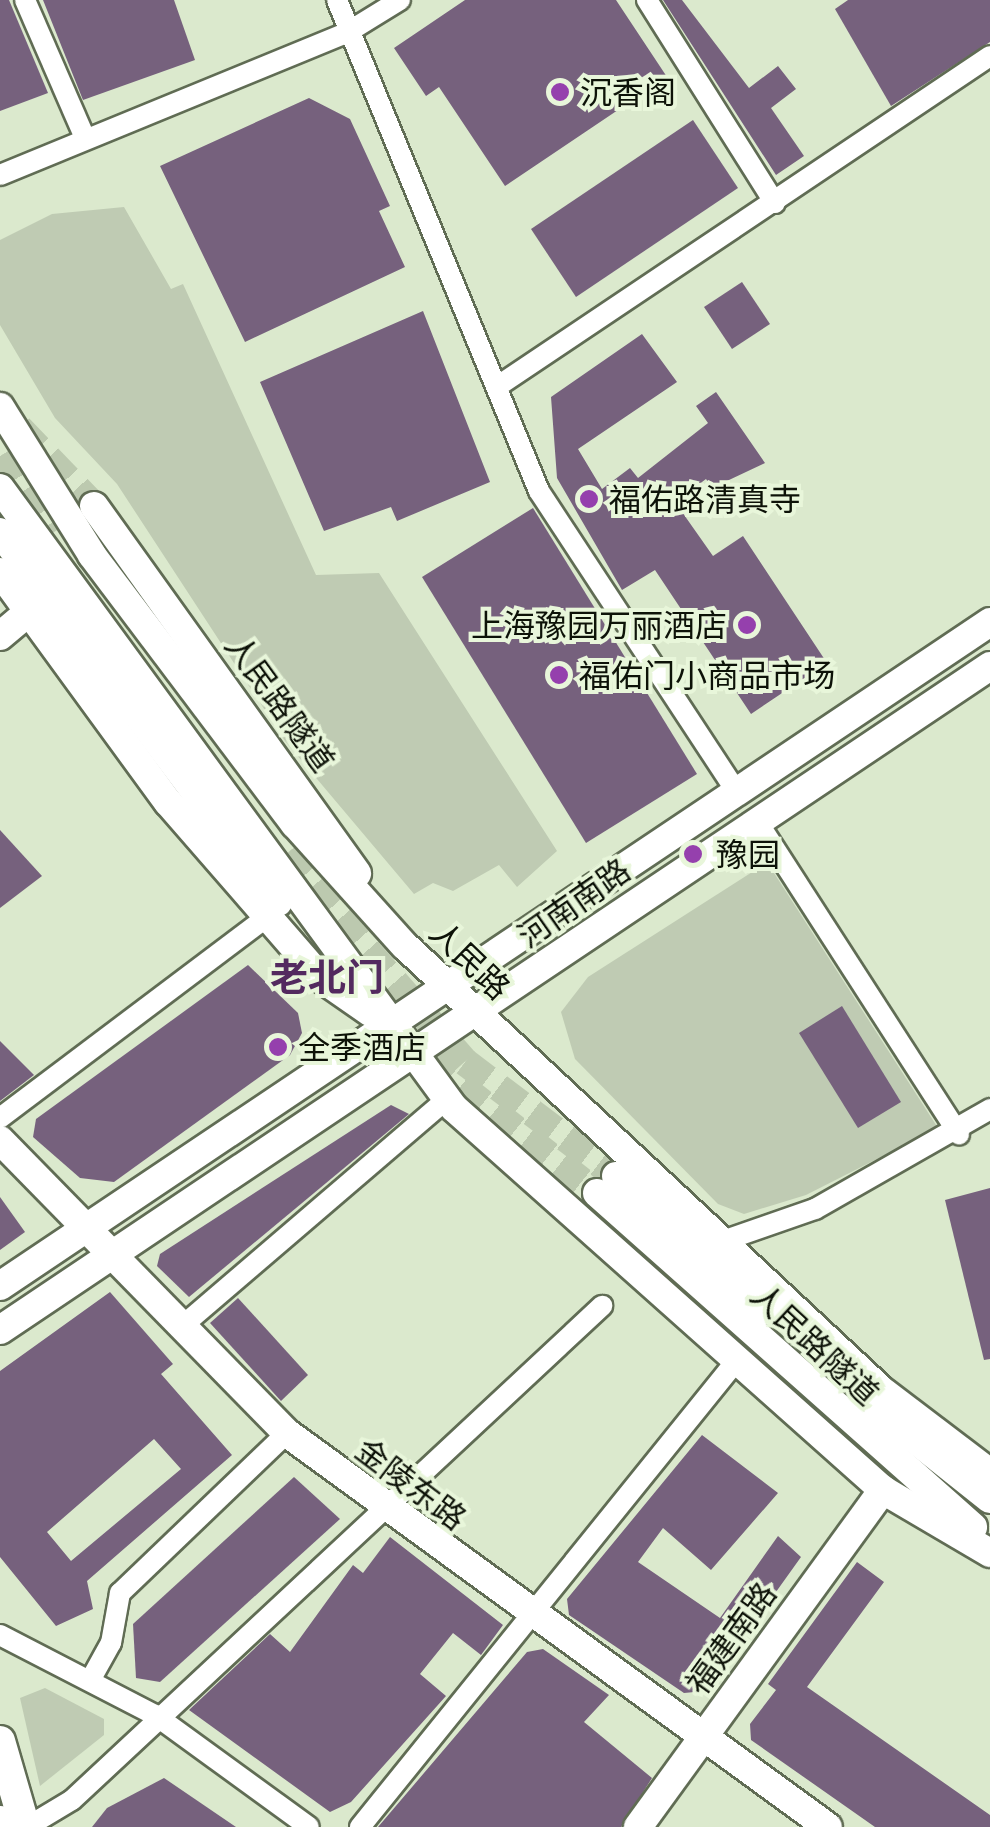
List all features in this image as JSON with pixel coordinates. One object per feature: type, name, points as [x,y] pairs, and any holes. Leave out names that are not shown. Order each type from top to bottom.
[{"type":"main road","name":"人民路","points":[[0,407],[104,571],[295,824],[404,945],[880,1390],[990,1473]]},
{"type":"main road","points":[[0,488],[387,1024],[446,1099],[883,1490],[990,1553]]},
{"type":"main road","name":"人民路隧道","points":[[94,506],[404,945]]},
{"type":"main road","points":[[0,532],[229,847],[387,1024]]},
{"type":"main road","points":[[0,572],[90,707],[265,918],[321,978],[387,1024]]},
{"type":"main road","points":[[0,636],[27,614]]},
{"type":"main road","name":"河南南路","points":[[0,1286],[444,984],[738,793],[990,622]]},
{"type":"main road","name":"河南南路","points":[[0,1330],[990,666]]},
{"type":"main road","name":"金陵东路","points":[[0,1140],[287,1433],[533,1620],[828,1827]]},
{"type":"main road","name":"人民路隧道","points":[[990,1500],[606,1184],[990,1542]]},
{"type":"main road","name":"福建南路","points":[[638,1827],[883,1490]]},
{"type":"main road","points":[[0,1741],[26,1827]]},
{"type":"street","points":[[26,0],[85,138]]},
{"type":"street","points":[[337,0],[539,491],[738,793]]},
{"type":"street","points":[[0,175],[348,32],[400,0]]},
{"type":"street","points":[[647,0],[775,203]]},
{"type":"street","points":[[498,386],[990,56]]},
{"type":"street","points":[[757,821],[959,1134]]},
{"type":"street","points":[[0,1118],[265,918]]},
{"type":"street","points":[[181,1327],[446,1099]]},
{"type":"street","points":[[720,1242],[815,1209],[959,1134],[990,1109]]},
{"type":"street","points":[[26,1827],[72,1800],[155,1716],[385,1510],[602,1306]]},
{"type":"street","points":[[360,1827],[533,1620],[737,1360]]},
{"type":"street","points":[[92,1677],[111,1642],[120,1593],[287,1433]]},
{"type":"street","points":[[0,1636],[92,1677],[155,1716],[309,1827]]},
{"type":"green space","points":[[124,207],[171,289],[183,284],[316,575],[379,573],[557,851],[517,887],[499,865],[453,891],[433,883],[414,894],[285,741],[117,484],[55,418],[0,325],[0,240],[52,214]]},
{"type":"green space","points":[[760,867],[774,873],[938,1128],[806,1195],[744,1214],[718,1204],[575,1059],[561,1012],[588,977]]},
{"type":"green space","points":[[45,1688],[104,1719],[104,1735],[40,1786],[20,1698]]},
{"type":"building","points":[[0,0],[9,0],[48,93],[0,111]]},
{"type":"building","points":[[43,0],[174,0],[195,60],[83,100]]},
{"type":"building","name":"沉香阁","points":[[465,0],[616,0],[667,77],[505,186],[439,87],[426,96],[394,48]]},
{"type":"building","points":[[663,0],[682,0],[749,88],[778,66],[796,89],[771,108],[804,156],[776,175]]},
{"type":"building","points":[[848,0],[990,0],[990,42],[891,106],[835,9]]},
{"type":"building","points":[[309,98],[350,119],[390,206],[379,211],[405,267],[245,342],[160,166]]},
{"type":"building","points":[[693,120],[738,188],[576,297],[531,229]]},
{"type":"building","points":[[742,282],[770,324],[732,349],[704,307]]},
{"type":"building","points":[[423,311],[490,482],[397,521],[391,507],[324,531],[260,382]]},
{"type":"building","points":[[642,334],[677,382],[578,449],[602,489],[630,468],[638,478],[708,423],[696,406],[716,392],[765,463],[712,488],[706,479],[675,502],[713,556],[743,536],[827,663],[751,714],[655,570],[622,590],[557,478],[551,397]]},
{"type":"building","name":"福佑门小商品市场","points":[[533,508],[697,774],[586,843],[422,577]]},
{"type":"building","points":[[0,830],[42,876],[0,908]]},
{"type":"building","points":[[248,965],[298,1013],[302,1033],[290,1055],[114,1182],[80,1178],[33,1137],[36,1119]]},
{"type":"building","points":[[842,1006],[901,1102],[858,1128],[799,1033]]},
{"type":"building","points":[[0,1041],[34,1075],[0,1101]]},
{"type":"building","points":[[391,1105],[409,1114],[189,1297],[157,1266],[160,1254]]},
{"type":"building","points":[[990,1188],[990,1359],[984,1360],[945,1200]]},
{"type":"building","points":[[0,1197],[25,1232],[0,1250]]},
{"type":"building","points":[[110,1292],[173,1364],[161,1374],[232,1455],[87,1581],[93,1609],[56,1626],[0,1557],[0,1371]],"holes":[[[154,1439],[181,1469],[71,1561],[47,1532]]]},
{"type":"building","points":[[238,1298],[308,1375],[281,1401],[210,1323]]},
{"type":"building","points":[[702,1435],[778,1493],[711,1570],[663,1528],[638,1562],[720,1618],[778,1536],[801,1557],[705,1691],[684,1693],[569,1615],[567,1599]]},
{"type":"building","points":[[294,1477],[340,1519],[160,1682],[136,1678],[133,1624]]},
{"type":"building","points":[[390,1537],[503,1625],[481,1655],[453,1633],[420,1674],[446,1696],[351,1802],[330,1812],[189,1710],[270,1634],[290,1652],[353,1565],[363,1573]]},
{"type":"building","points":[[857,1562],[884,1582],[807,1687],[990,1815],[990,1827],[875,1827],[751,1740],[750,1724],[776,1690],[768,1684]]},
{"type":"building","points":[[543,1649],[609,1695],[584,1722],[652,1778],[621,1827],[378,1827],[527,1652]]},
{"type":"building","points":[[164,1778],[236,1827],[92,1827],[107,1808]]},
{"type":"tunnel","points":[[19,428],[94,506]]},
{"type":"tunnel","points":[[0,456],[49,535]]},
{"type":"tunnel","points":[[284,856],[465,1062],[616,1176]]},
{"type":"tunnel","points":[[428,1060],[597,1193]]},
{"type":"place","name":"沉香阁","points":[[560,92]]},
{"type":"place","name":"福佑路清真寺","points":[[589,499]]},
{"type":"place","name":"上海豫园万丽酒店","points":[[747,625]]},
{"type":"place","name":"福佑门小商品市场","points":[[559,675]]},
{"type":"place","name":"豫园","points":[[693,854]]},
{"type":"place","name":"全季酒店","points":[[278,1047]]},
{"type":"district","name":"老北门","points":[[327,977]]}]
